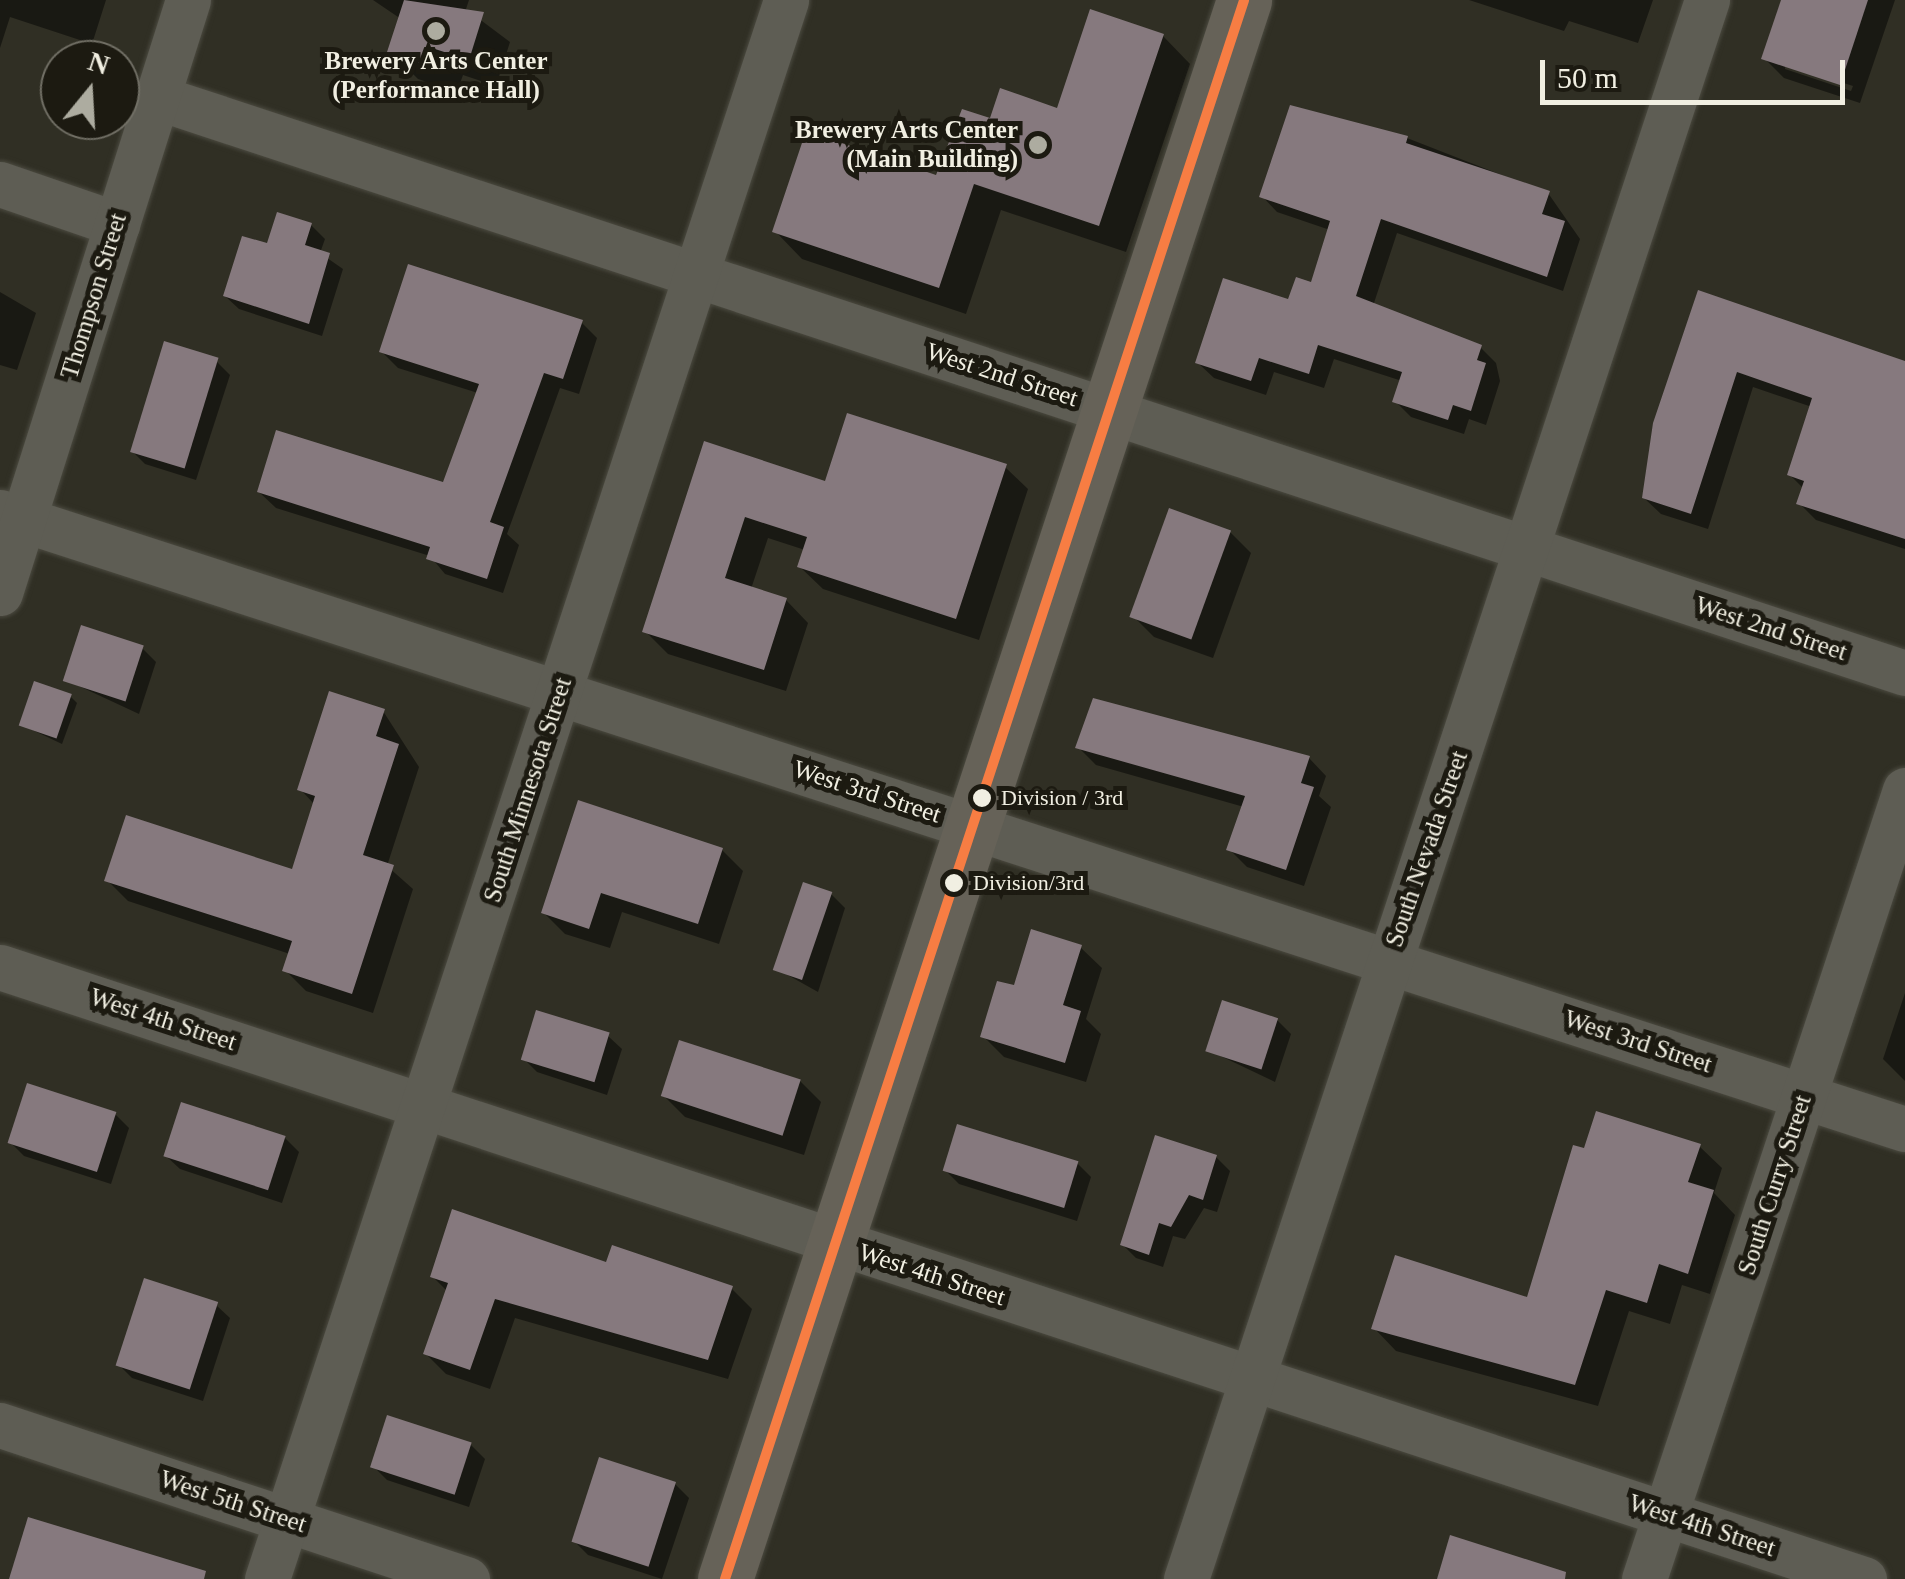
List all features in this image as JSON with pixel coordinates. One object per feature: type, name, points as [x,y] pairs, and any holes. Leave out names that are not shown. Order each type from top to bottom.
[{"type":"street","name":"Thompson Street","points":[[0,592],[12,516],[117,224],[188,0]]},
{"type":"street","name":"South Minnesota Street","points":[[267,1579],[786,0]]},
{"type":"street","points":[[725,1579],[1244,0]]},
{"type":"street","name":"South Nevada Street","points":[[1186,1579],[1707,0]]},
{"type":"street","name":"West 2nd Street","points":[[156,96],[1905,673]]},
{"type":"street","points":[[0,184],[117,224]]},
{"type":"street","name":"West 3rd Street","points":[[12,516],[1905,1129]]},
{"type":"street","name":"South Curry Street","points":[[1644,1579],[1905,790]]},
{"type":"street","name":"West 4th Street","points":[[0,967],[1864,1579]]},
{"type":"street","name":"West 5th Street","points":[[0,1426],[467,1579]]},
{"type":"building","name":"Brewery Arts Center (Performance Hall)","points":[[404,0],[484,12],[469,60],[435,49],[430,66],[387,52]]},
{"type":"building","points":[[1781,0],[1868,0],[1840,85],[1761,59]]},
{"type":"building","name":"Brewery Arts Center (Main Building)","points":[[1090,9],[1164,34],[1099,226],[974,184],[939,288],[772,232],[806,131],[936,175],[962,109],[990,118],[1000,88],[1057,108]]},
{"type":"building","points":[[1290,105],[1408,136],[1406,143],[1550,191],[1542,214],[1565,221],[1547,277],[1381,219],[1356,296],[1482,345],[1477,360],[1486,363],[1471,411],[1453,405],[1448,420],[1392,402],[1402,372],[1318,345],[1309,374],[1259,358],[1251,381],[1195,363],[1223,278],[1288,299],[1296,277],[1311,282],[1330,221],[1259,197]]},
{"type":"building","points":[[277,212],[312,223],[305,245],[330,253],[309,324],[223,296],[242,236],[267,243]]},
{"type":"building","points":[[408,264],[583,320],[563,379],[544,373],[490,522],[504,527],[487,579],[426,559],[430,547],[257,492],[276,430],[443,482],[479,384],[379,352]]},
{"type":"building","points":[[1698,290],[1905,361],[1905,539],[1796,504],[1804,481],[1787,475],[1812,398],[1737,372],[1691,514],[1642,498],[1653,423]]},
{"type":"building","points":[[164,341],[219,358],[185,469],[130,452]]},
{"type":"building","points":[[847,413],[1007,464],[956,619],[797,567],[807,537],[745,517],[725,578],[787,598],[764,670],[642,632],[704,441],[825,481]]},
{"type":"building","points":[[1169,508],[1231,531],[1191,640],[1129,617]]},
{"type":"building","points":[[81,625],[144,645],[126,702],[63,681]]},
{"type":"building","points":[[34,681],[72,694],[57,738],[19,725]]},
{"type":"building","points":[[329,691],[385,709],[376,736],[399,744],[363,855],[394,865],[352,994],[282,971],[292,941],[104,881],[126,815],[292,869],[315,796],[297,790]]},
{"type":"building","points":[[1093,698],[1310,756],[1301,783],[1314,787],[1286,870],[1226,850],[1245,796],[1075,748]]},
{"type":"building","points":[[578,800],[723,848],[698,924],[601,893],[589,929],[541,913]]},
{"type":"building","points":[[803,882],[832,892],[802,980],[773,970]]},
{"type":"building","points":[[1031,929],[1082,945],[1063,1005],[1081,1011],[1065,1063],[980,1037],[997,981],[1014,985]]},
{"type":"building","points":[[1222,1000],[1278,1018],[1261,1070],[1205,1051]]},
{"type":"building","points":[[536,1010],[610,1033],[594,1082],[521,1060]]},
{"type":"building","points":[[679,1040],[801,1080],[783,1136],[661,1096]]},
{"type":"building","points":[[27,1083],[116,1112],[97,1172],[8,1143]]},
{"type":"building","points":[[181,1102],[286,1136],[268,1190],[163,1156]]},
{"type":"building","points":[[1596,1111],[1701,1144],[1688,1182],[1714,1190],[1688,1274],[1659,1264],[1647,1303],[1606,1290],[1575,1385],[1371,1329],[1395,1255],[1527,1297],[1573,1145],[1584,1148]]},
{"type":"building","points":[[957,1124],[1078,1161],[1064,1208],[943,1171]]},
{"type":"building","points":[[1155,1135],[1217,1155],[1203,1200],[1189,1195],[1171,1227],[1159,1223],[1149,1255],[1120,1245]]},
{"type":"building","points":[[452,1209],[606,1262],[612,1245],[733,1286],[708,1360],[495,1299],[470,1370],[423,1354],[448,1283],[430,1277]]},
{"type":"building","points":[[144,1278],[218,1302],[190,1390],[116,1365]]},
{"type":"building","points":[[387,1415],[472,1443],[455,1495],[370,1467]]},
{"type":"building","points":[[599,1457],[676,1482],[649,1567],[571,1542]]},
{"type":"building","points":[[28,1517],[206,1571],[204,1579],[9,1579]]},
{"type":"building","points":[[1450,1535],[1566,1572],[1565,1579],[1437,1579]]},
{"type":"transit line","points":[[725,1579],[1244,0]]},
{"type":"place","name":"Brewery Arts Center (Performance Hall)","points":[[436,31]]},
{"type":"place","name":"Brewery Arts Center (Main Building)","points":[[1038,145]]},
{"type":"place","name":"Division / 3rd","points":[[982,798]]},
{"type":"place","name":"Division/3rd","points":[[954,883]]}]
